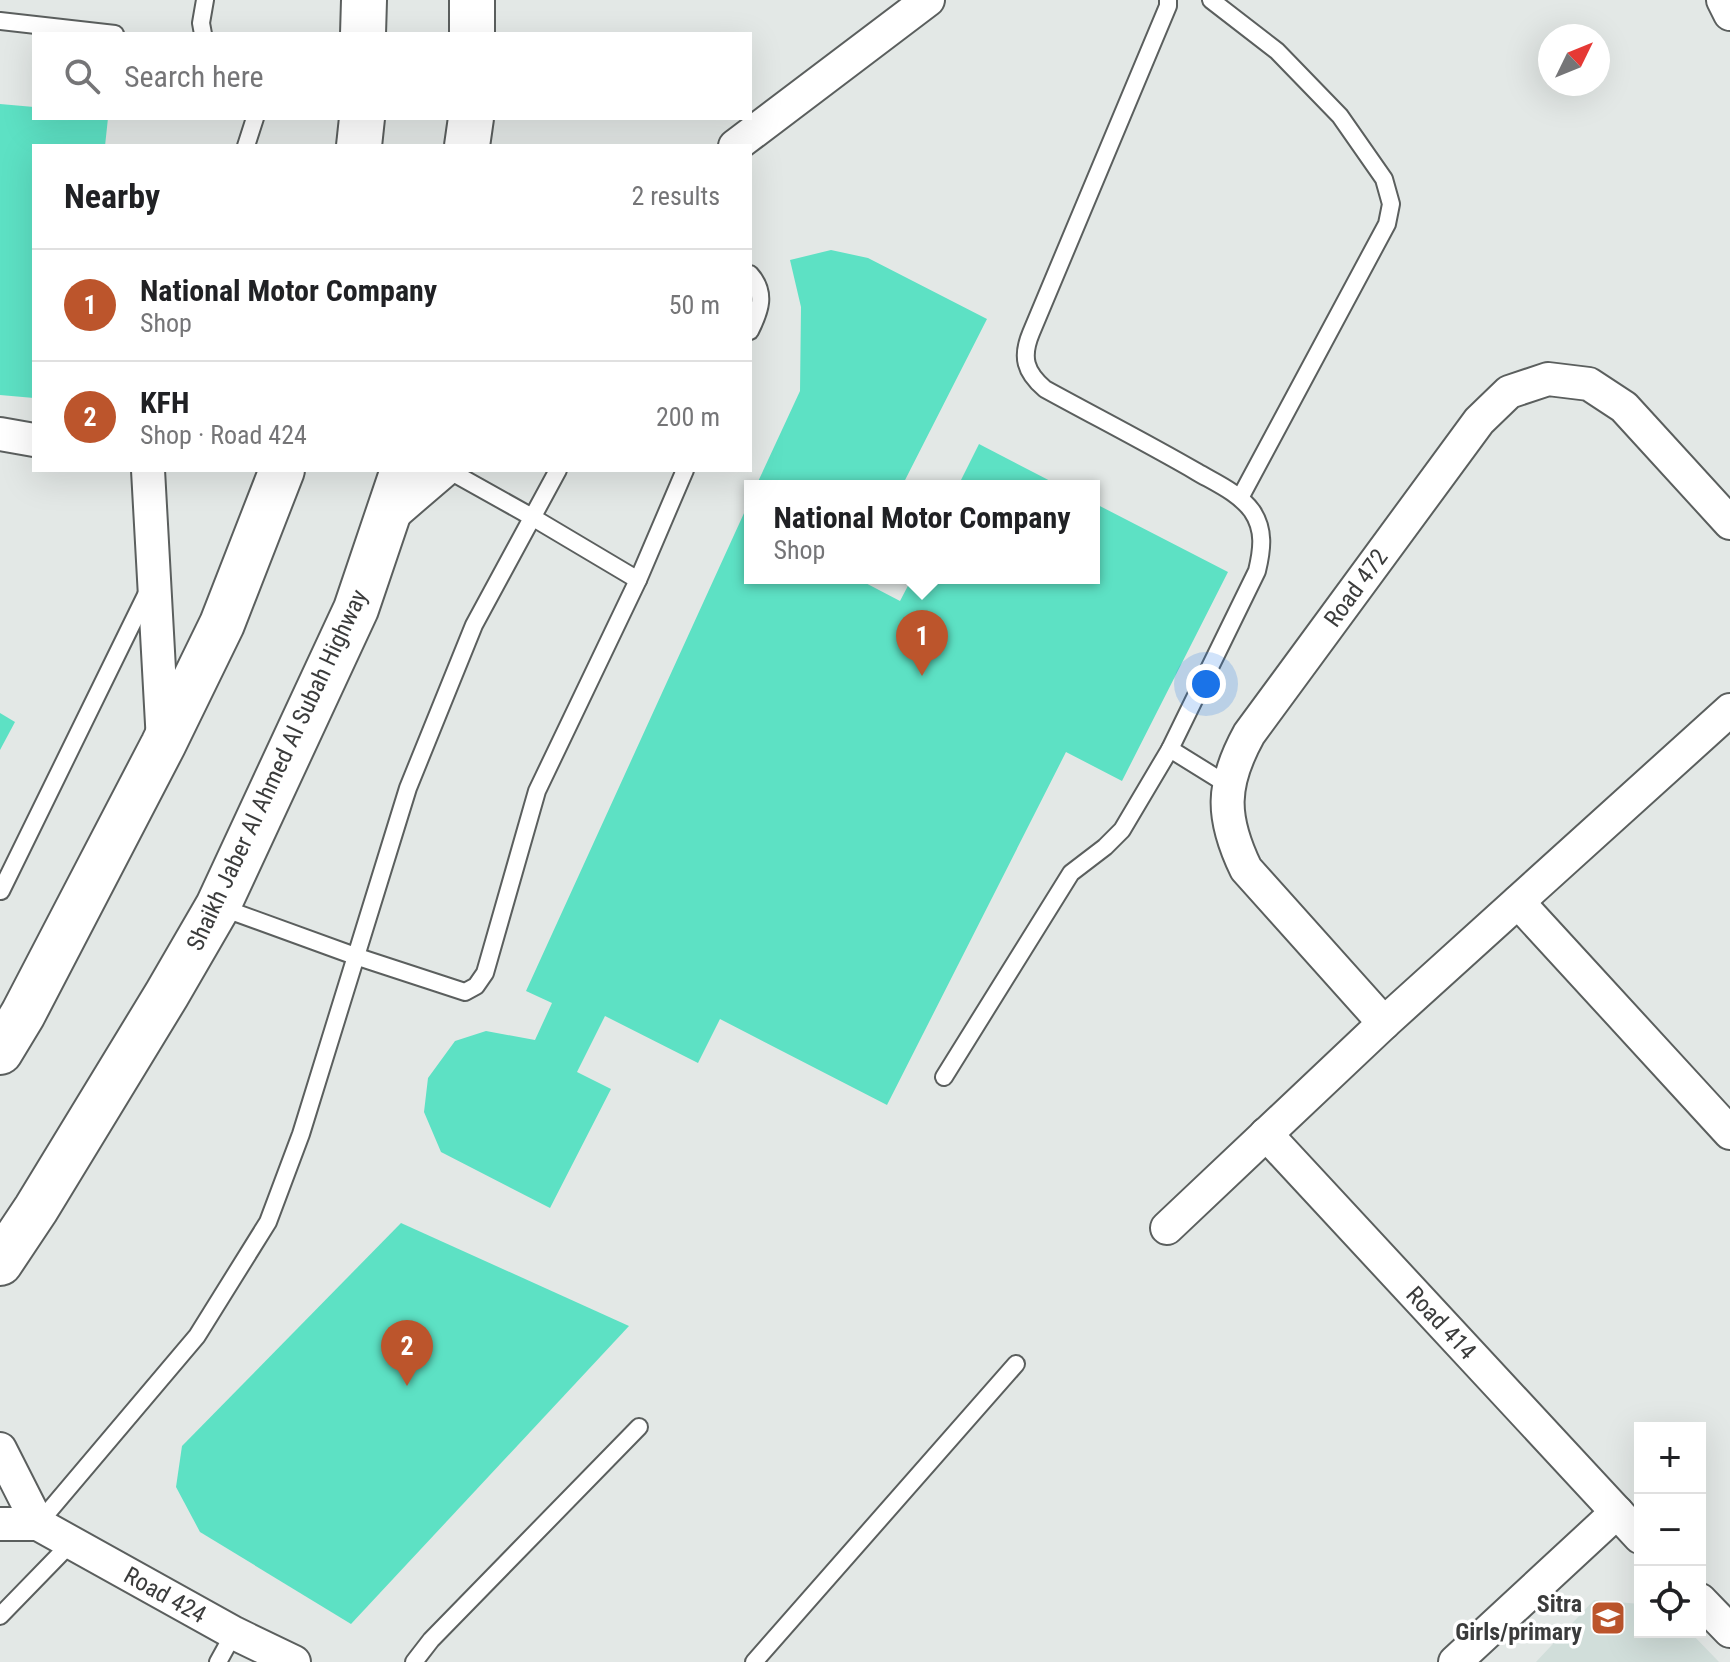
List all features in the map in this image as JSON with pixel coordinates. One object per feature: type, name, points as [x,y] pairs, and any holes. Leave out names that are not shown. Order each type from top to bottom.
[{"type":"main road","points":[[363,32],[364,0]]},
{"type":"main road","points":[[472,0],[472,32]]},
{"type":"main road","points":[[359,144],[362,120]]},
{"type":"main road","points":[[467,144],[471,120]]},
{"type":"main road","points":[[0,1052],[23,1014],[163,745],[222,624],[281,472]]},
{"type":"main road","name":"Shaikh Jaber Al Ahmed Al Subah Highway","points":[[0,1263],[36,1209],[218,906],[356,609],[402,472]]},
{"type":"street","points":[[738,144],[928,0]]},
{"type":"street","points":[[1723,0],[1730,14]]},
{"type":"street","name":"Road 472","points":[[1384,1023],[1246,869],[1233,843],[1227,814],[1228,785],[1236,758],[1249,734],[1479,421],[1509,392],[1548,379],[1589,384],[1624,407],[1730,523]]},
{"type":"street","points":[[0,434],[32,440]]},
{"type":"street","points":[[148,472],[163,745]]},
{"type":"street","points":[[388,519],[445,472]]},
{"type":"street","points":[[1167,1228],[1384,1023],[1730,710]]},
{"type":"street","points":[[1518,902],[1730,1133]]},
{"type":"street","name":"Road 414","points":[[1266,1134],[1634,1530]]},
{"type":"street","points":[[0,1449],[38,1524]]},
{"type":"street","points":[[1455,1662],[1617,1512]]},
{"type":"street","name":"Road 424","points":[[0,1524],[38,1524],[234,1633],[294,1662]]},
{"type":"street","points":[[1706,1606],[1730,1631]]},
{"type":"lane","points":[[203,32],[205,0]]},
{"type":"lane","points":[[944,1077],[1071,873],[1122,830],[1170,749],[1257,571],[1262,551],[1261,531],[1253,513],[1240,498],[1045,389],[1035,381],[1025,358],[1026,344],[1168,0]]},
{"type":"lane","points":[[1211,0],[1277,51],[1340,116],[1384,179],[1391,204],[1387,224],[1240,498]]},
{"type":"lane","points":[[0,21],[97,32]]},
{"type":"lane","points":[[247,144],[254,120]]},
{"type":"lane","points":[[752,276],[758,283],[761,308],[752,327]]},
{"type":"lane","points":[[451,472],[638,580]]},
{"type":"lane","points":[[38,1524],[197,1336],[268,1222],[301,1134],[408,788],[474,625],[557,472]]},
{"type":"lane","points":[[218,906],[465,992],[476,986],[485,973],[537,791],[638,580],[684,472]]},
{"type":"lane","points":[[1,891],[153,580]]},
{"type":"lane","points":[[1170,749],[1228,785]]},
{"type":"lane","points":[[754,1662],[1016,1364]]},
{"type":"lane","points":[[414,1662],[431,1640],[639,1427]]},
{"type":"lane","points":[[0,1616],[71,1543]]},
{"type":"lane","points":[[218,1662],[234,1633]]},
{"type":"shaded area","name":"Sitra Girls/primary","points":[[1594,1600],[1634,1603],[1634,1638],[1696,1638],[1719,1662],[1536,1662]]},
{"type":"building","points":[[0,104],[32,107],[32,120],[108,120],[105,144],[32,144],[32,398],[0,395]]},
{"type":"building","points":[[831,250],[868,258],[987,319],[905,480],[759,480],[800,391],[801,307],[790,260]]},
{"type":"building","points":[[979,444],[1048,480],[961,480]]},
{"type":"building","points":[[1100,506],[1228,572],[1122,781],[1066,752],[887,1105],[720,1019],[698,1063],[605,1016],[577,1072],[611,1089],[550,1208],[441,1152],[424,1112],[428,1078],[455,1041],[486,1031],[535,1040],[552,1003],[526,991],[744,513],[744,584],[867,584],[900,601],[909,584],[1100,584]]},
{"type":"building","points":[[0,713],[15,722],[0,750]]},
{"type":"building","points":[[401,1223],[629,1326],[351,1624],[200,1532],[176,1487],[182,1446]]},
{"type":"place","name":"National Motor Company","points":[[922,676]]},
{"type":"place","name":"KFH","points":[[407,1386]]},
{"type":"place","name":"Sitra Girls/primary","points":[[1608,1618]]}]
